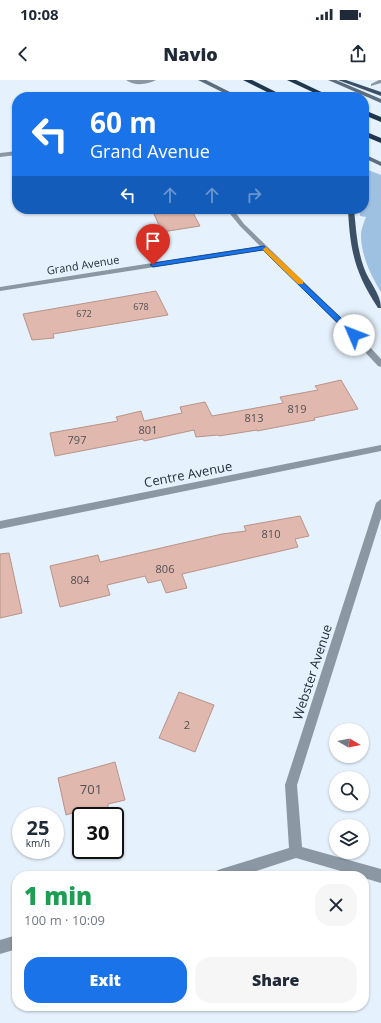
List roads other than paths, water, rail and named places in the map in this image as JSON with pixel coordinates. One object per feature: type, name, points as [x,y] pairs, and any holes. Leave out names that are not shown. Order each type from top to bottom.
[{"type":"highway","points":[[246,80],[272,92]]},
{"type":"highway","points":[[290,80],[318,92]]},
{"type":"highway","points":[[369,114],[381,120]]},
{"type":"highway","points":[[369,135],[381,141]]},
{"type":"main road","points":[[201,80],[226,92]]},
{"type":"main road","points":[[331,80],[360,92]]},
{"type":"main road","points":[[341,80],[381,94]]},
{"type":"main road","points":[[369,96],[381,101]]},
{"type":"main road","points":[[369,158],[381,164]]},
{"type":"main road","points":[[351,214],[354,251],[357,263],[367,285],[381,306]]},
{"type":"street","points":[[129,80],[140,83],[153,80]]},
{"type":"street","points":[[373,86],[381,81]]},
{"type":"street","points":[[0,155],[12,154]]},
{"type":"street","points":[[233,214],[264,248],[354,335],[381,364]]},
{"type":"street","name":"Grand Avenue","points":[[0,289],[264,248]]},
{"type":"street","name":"Centre Avenue","points":[[0,525],[381,448]]},
{"type":"street","name":"Webster Avenue","points":[[296,852],[291,785],[381,503]]},
{"type":"street","points":[[237,871],[296,852],[363,871]]},
{"type":"street","points":[[369,873],[381,876]]},
{"type":"street","points":[[0,947],[12,943]]}]
